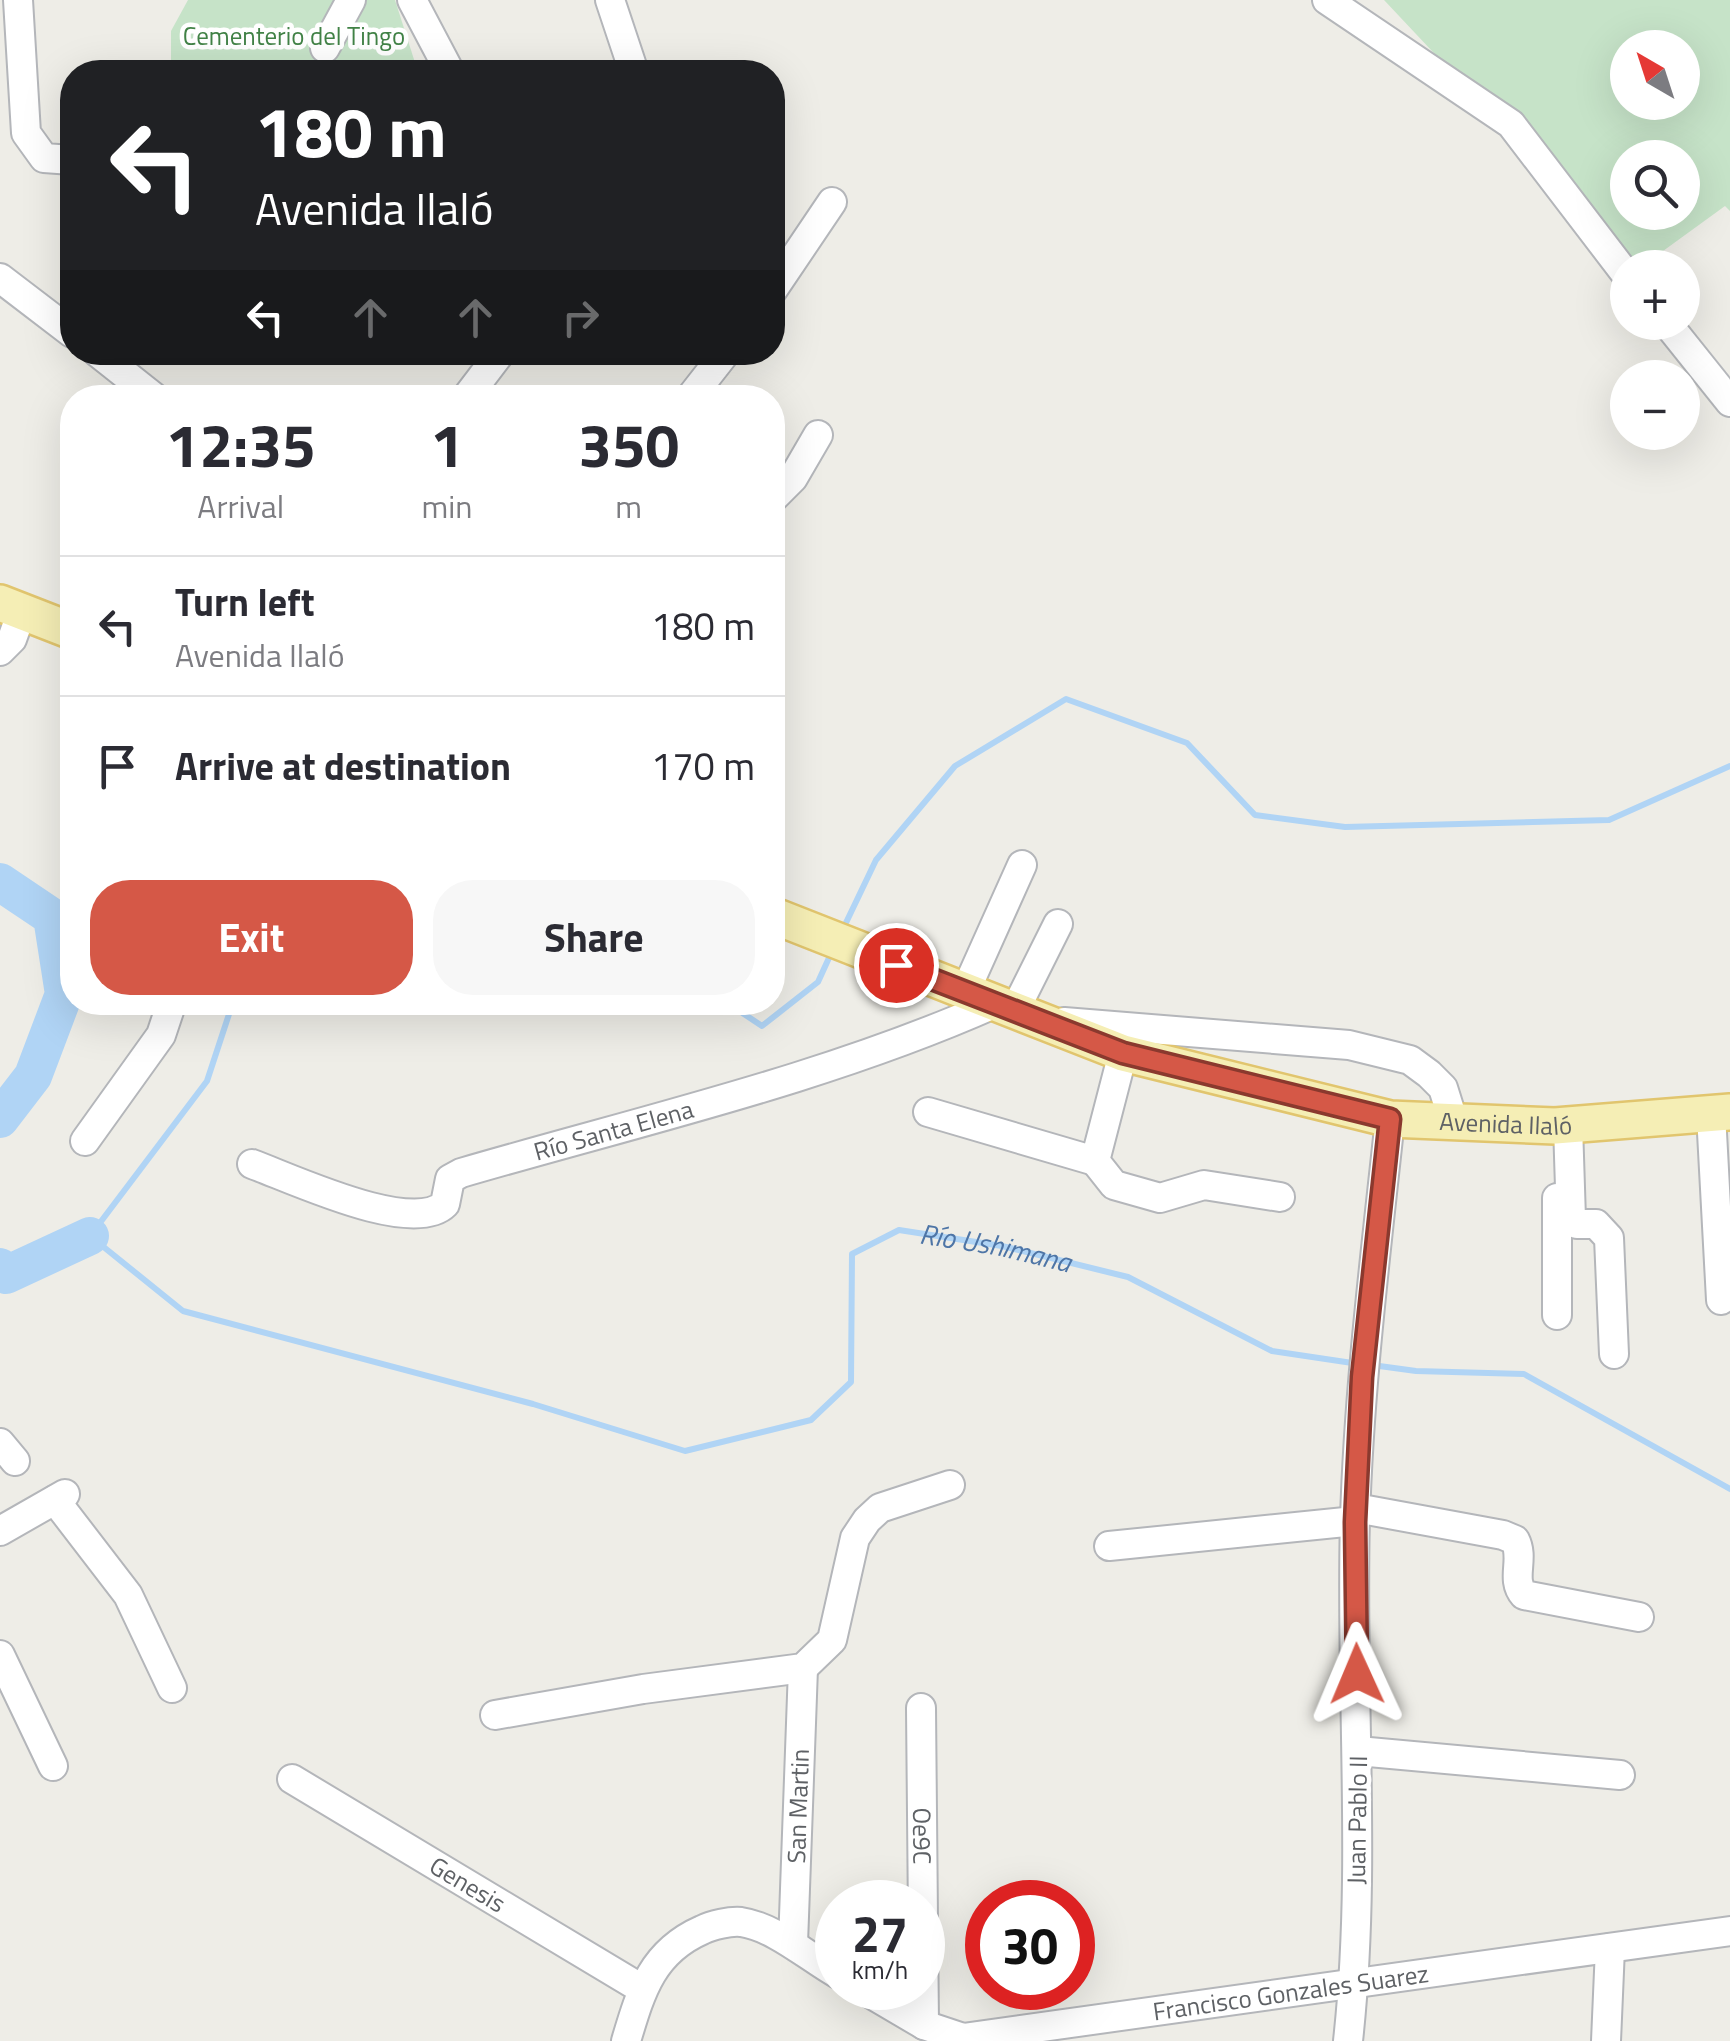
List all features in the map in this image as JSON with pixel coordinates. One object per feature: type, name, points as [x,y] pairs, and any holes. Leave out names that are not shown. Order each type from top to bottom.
[{"type":"main road","points":[[11,607],[60,627]]},
{"type":"main road","name":"Avenida Ilaló","points":[[785,920],[1123,1053],[1390,1119],[1562,1125],[1721,1113]]},
{"type":"street","points":[[18,0],[26,133],[44,158],[60,159]]},
{"type":"street","points":[[325,48],[351,0]]},
{"type":"street","points":[[412,0],[444,60]]},
{"type":"street","points":[[610,0],[630,60]]},
{"type":"street","points":[[1327,0],[1511,124],[1610,253]]},
{"type":"street","points":[[785,271],[832,202]]},
{"type":"street","points":[[0,278],[60,325]]},
{"type":"street","points":[[1680,340],[1730,402]]},
{"type":"street","points":[[114,365],[139,385]]},
{"type":"street","points":[[476,385],[492,365]]},
{"type":"street","points":[[700,385],[716,365]]},
{"type":"street","points":[[785,486],[818,435]]},
{"type":"street","points":[[0,651],[12,639],[11,607]]},
{"type":"street","points":[[1001,1007],[1022,865]]},
{"type":"street","points":[[1001,1007],[1058,924]]},
{"type":"street","points":[[1001,1007],[1350,1045],[1410,1060],[1420,1067],[1443,1088],[1453,1120]]},
{"type":"street","name":"Río Santa Elena","points":[[252,1164],[396,1214],[428,1215],[446,1204],[450,1179],[462,1173],[840,1061],[1001,1007]]},
{"type":"street","points":[[84,1141],[160,1035],[167,1015]]},
{"type":"street","points":[[1096,1161],[1123,1053]]},
{"type":"street","points":[[928,1112],[1096,1161],[1114,1185],[1160,1198],[1204,1184],[1280,1197]]},
{"type":"street","points":[[1720,1300],[1721,1113]]},
{"type":"street","name":"Juan Pablo II","points":[[1348,2041],[1354,1987],[1356,1515],[1362,1377],[1390,1119]]},
{"type":"street","points":[[1557,1315],[1562,1125]]},
{"type":"street","points":[[1562,1125],[1572,1219],[1578,1224],[1596,1224],[1609,1238],[1614,1354]]},
{"type":"street","points":[[495,1715],[643,1689],[803,1668],[832,1640],[855,1538],[867,1520],[880,1508],[950,1485]]},
{"type":"street","points":[[0,1532],[60,1497],[128,1595],[172,1688]]},
{"type":"street","points":[[1109,1546],[1356,1515],[1504,1535],[1515,1540],[1519,1548],[1516,1583],[1524,1595],[1639,1617]]},
{"type":"street","points":[[0,1654],[53,1766]]},
{"type":"street","name":"San Martin","points":[[793,1944],[803,1668]]},
{"type":"street","name":"Oe9C","points":[[921,1708],[924,2025]]},
{"type":"street","points":[[1358,1751],[1620,1775]]},
{"type":"street","name":"Genesis","points":[[292,1779],[642,1989]]},
{"type":"street","points":[[626,2041],[652,1966],[680,1940],[709,1926],[740,1922],[793,1944],[815,1959]]},
{"type":"street","name":"Francisco Gonzales Suarez","points":[[898,2010],[963,2040],[1730,1931]]},
{"type":"street","points":[[1606,2041],[1610,1948]]},
{"type":"green space","name":"Cementerio del Tingo","points":[[188,0],[395,0],[414,60],[171,60],[171,31]]},
{"type":"green space","points":[[1384,0],[1730,0],[1730,211],[1725,206],[1700,224],[1700,140],[1610,140],[1610,230],[1692,230],[1664,250],[1619,250]]},
{"type":"waterway","points":[[843,929],[876,860],[955,766],[1066,699],[1187,743],[1255,815],[1345,827],[1609,820],[1730,766]]},
{"type":"waterway","name":"Río Ushimana","points":[[0,882],[52,917],[60,968]]},
{"type":"waterway","points":[[785,1008],[818,982],[833,949]]},
{"type":"waterway","name":"Río Ushimana","points":[[0,1119],[33,1076],[60,1005]]},
{"type":"waterway","name":"Río Ushimana","points":[[229,1015],[207,1081],[90,1236],[183,1311],[533,1404],[685,1451],[811,1420],[851,1382],[852,1254],[899,1230],[1002,1246],[1128,1277],[1272,1351],[1359,1364]]},
{"type":"waterway","points":[[746,1015],[762,1026],[776,1015]]},
{"type":"waterway","name":"Río Ushimana","points":[[0,1267],[6,1275],[90,1236]]},
{"type":"waterway","name":"Río Ushimana","points":[[1372,1365],[1416,1371],[1524,1374],[1730,1489]]},
{"type":"route","points":[[896,965],[1123,1053],[1390,1119],[1362,1377],[1355,1522],[1357,1674]]}]
